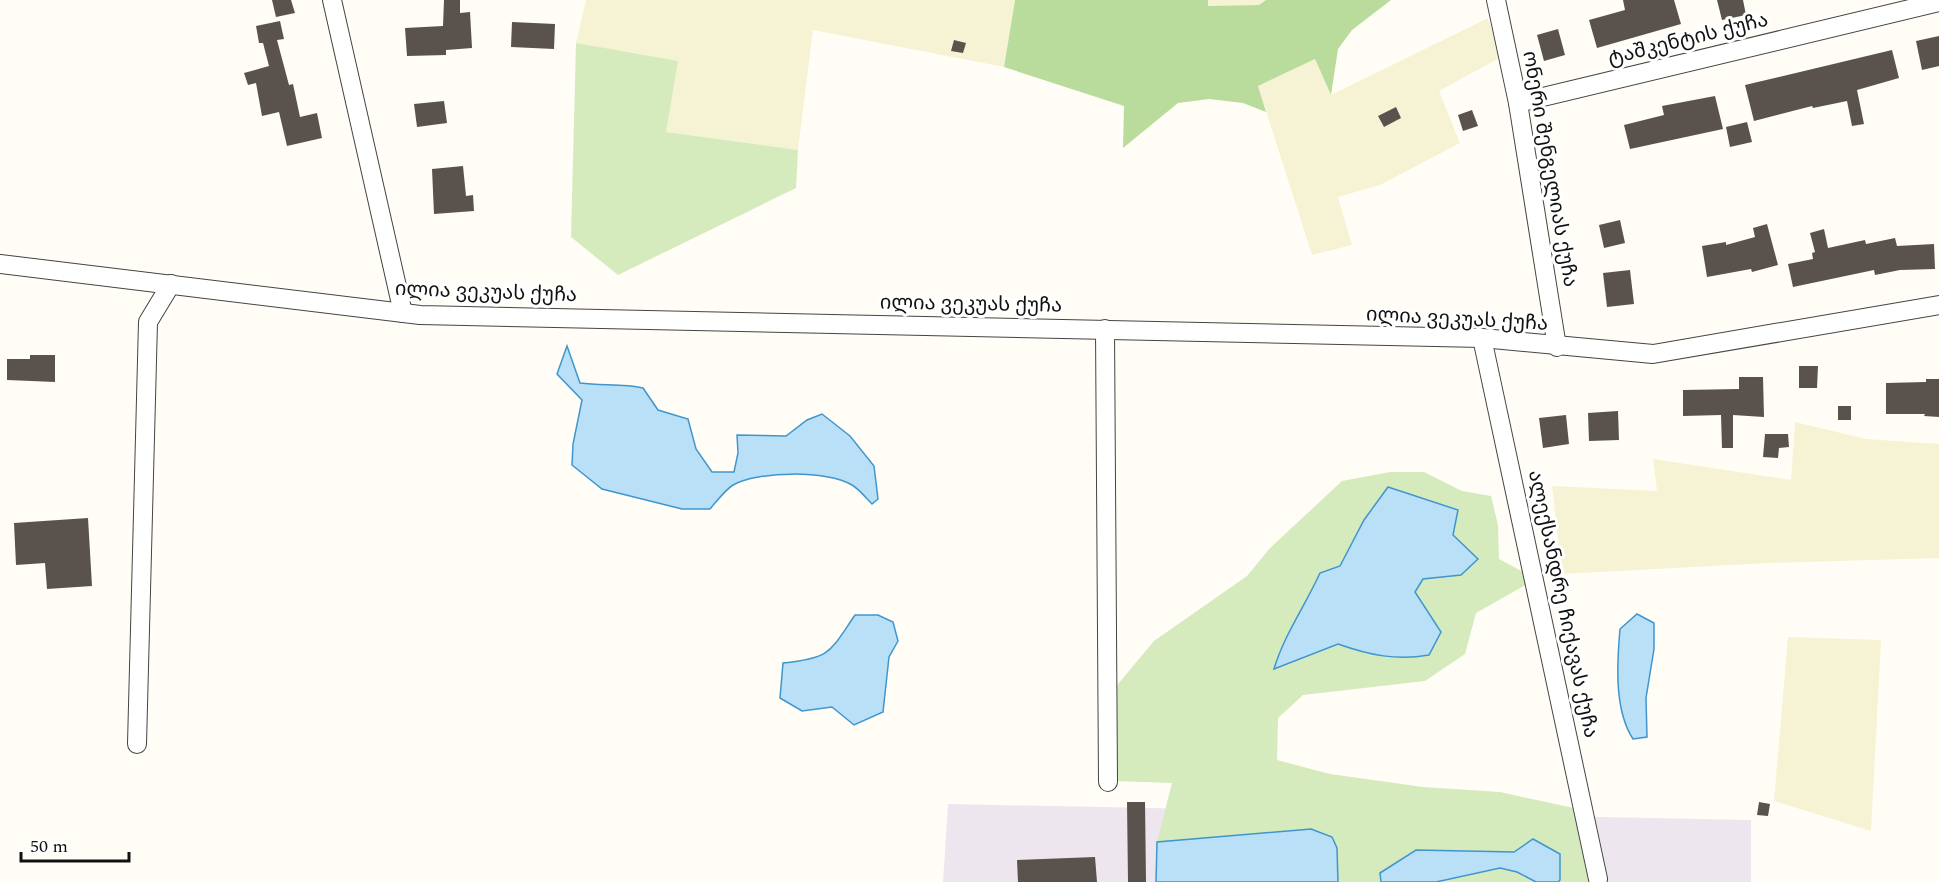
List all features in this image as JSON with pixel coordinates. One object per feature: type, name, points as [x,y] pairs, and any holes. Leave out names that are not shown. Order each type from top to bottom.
[{"type":"street","points":[[332,0],[403,313]]},
{"type":"street","name":"ონერი შენგელიას ქუჩა","points":[[1496,0],[1518,103],[1557,347]]},
{"type":"street","name":"ტაშკენტის ქუჩა","points":[[1518,103],[1939,2]]},
{"type":"street","name":"ილია ვეკუას ქუჩა","points":[[0,264],[403,313],[1482,338],[1557,347],[1653,354],[1939,305]]},
{"type":"street","points":[[137,744],[148,322],[171,284]]},
{"type":"street","points":[[1105,329],[1108,782]]},
{"type":"street","name":"ალექსანდრე ჩიქავას ქუჩა","points":[[1482,338],[1536,579],[1598,879]]},
{"type":"shaded area","points":[[586,0],[1015,0],[1004,67],[813,30],[798,150],[666,132],[576,43]]},
{"type":"shaded area","points":[[1208,0],[1266,0],[1259,5],[1208,6]]},
{"type":"shaded area","points":[[1488,18],[1501,57],[1439,91],[1460,143],[1380,185],[1338,197],[1352,245],[1312,255],[1258,86],[1315,59],[1331,95]]},
{"type":"shaded area","points":[[1795,422],[1866,439],[1939,444],[1939,558],[1767,563],[1562,574],[1552,486],[1657,491],[1653,459],[1791,480]]},
{"type":"shaded area","points":[[1788,637],[1881,640],[1871,831],[1774,801]]},
{"type":"shaded area","points":[[948,804],[1751,820],[1751,882],[943,882]]},
{"type":"green space","points":[[1015,0],[1208,0],[1208,6],[1259,5],[1266,0],[1391,0],[1352,30],[1338,49],[1331,95],[1315,59],[1258,86],[1266,112],[1243,103],[1209,99],[1178,103],[1123,148],[1124,106],[1004,67]]},
{"type":"green space","points":[[576,43],[678,61],[666,132],[798,150],[796,188],[618,275],[571,237]]},
{"type":"green space","points":[[1390,472],[1424,472],[1462,491],[1491,496],[1498,525],[1499,559],[1536,579],[1476,613],[1465,654],[1425,681],[1303,695],[1278,718],[1277,760],[1330,774],[1423,787],[1500,792],[1583,810],[1597,882],[1156,882],[1157,842],[1172,783],[1115,781],[1113,690],[1154,641],[1247,576],[1270,548],[1342,481]]},
{"type":"water","points":[[567,346],[580,383],[643,388],[658,410],[688,419],[696,449],[712,472],[734,472],[738,453],[737,435],[786,436],[807,420],[822,414],[850,436],[874,466],[878,499],[872,504],[860,491],[841,480],[792,474],[744,480],[730,487],[710,509],[682,509],[602,489],[572,465],[573,444],[582,400],[557,374]]},
{"type":"water","points":[[1388,487],[1458,510],[1453,535],[1478,559],[1461,575],[1423,579],[1415,592],[1441,632],[1429,655],[1383,656],[1338,644],[1274,669],[1289,632],[1320,573],[1340,566],[1364,520]]},
{"type":"water","points":[[1637,614],[1654,623],[1654,649],[1646,698],[1647,737],[1633,739],[1627,727],[1620,700],[1618,656],[1620,629]]},
{"type":"water","points":[[855,615],[878,615],[893,622],[898,641],[889,657],[883,712],[854,725],[832,707],[802,711],[780,698],[783,663],[820,656],[840,638]]},
{"type":"water","points":[[1311,829],[1332,837],[1337,848],[1338,882],[1156,882],[1157,842]]},
{"type":"water","points":[[1533,839],[1560,854],[1560,880],[1558,882],[1536,882],[1517,872],[1500,868],[1436,882],[1381,882],[1380,873],[1416,850],[1514,852]]},
{"type":"building","points":[[272,0],[291,0],[295,13],[276,17]]},
{"type":"building","points":[[444,0],[460,0],[460,13],[470,12],[472,48],[446,50],[446,55],[407,56],[405,28],[443,26]]},
{"type":"building","points":[[1623,0],[1674,0],[1681,24],[1597,48],[1589,20],[1625,10]]},
{"type":"building","points":[[1717,0],[1743,0],[1746,15],[1722,20]]},
{"type":"building","points":[[280,21],[284,39],[277,40],[289,85],[293,84],[300,117],[317,113],[322,138],[287,146],[279,112],[262,116],[256,83],[248,85],[244,73],[269,66],[263,43],[259,43],[256,26]]},
{"type":"building","points":[[512,22],[555,24],[554,49],[511,47]]},
{"type":"building","points":[[1558,29],[1565,55],[1544,61],[1537,35]]},
{"type":"building","points":[[1939,36],[1939,66],[1922,70],[1916,41]]},
{"type":"building","points":[[954,40],[966,43],[963,53],[951,51]]},
{"type":"building","points":[[1892,50],[1899,78],[1857,90],[1864,124],[1852,126],[1847,101],[1813,108],[1812,106],[1754,121],[1745,85]]},
{"type":"building","points":[[1715,96],[1723,129],[1630,149],[1624,125],[1664,115],[1662,106]]},
{"type":"building","points":[[444,101],[447,123],[417,127],[414,104]]},
{"type":"building","points":[[1396,107],[1401,118],[1384,127],[1378,116]]},
{"type":"building","points":[[1472,110],[1478,126],[1463,131],[1458,115]]},
{"type":"building","points":[[1747,122],[1752,142],[1730,147],[1726,127]]},
{"type":"building","points":[[463,166],[466,196],[473,195],[474,211],[434,214],[432,169]]},
{"type":"building","points":[[1620,220],[1625,243],[1604,248],[1599,225]]},
{"type":"building","points":[[1767,224],[1778,265],[1752,272],[1751,269],[1707,277],[1702,246],[1726,242],[1726,245],[1755,237],[1753,228]]},
{"type":"building","points":[[1824,229],[1828,248],[1865,240],[1866,244],[1895,238],[1897,246],[1934,244],[1935,269],[1900,270],[1875,275],[1874,270],[1793,287],[1788,264],[1813,259],[1812,253],[1815,252],[1810,233]]},
{"type":"building","points":[[1630,270],[1634,304],[1607,307],[1603,273]]},
{"type":"building","points":[[30,355],[55,355],[55,382],[7,380],[7,359],[30,359]]},
{"type":"building","points":[[1799,366],[1818,366],[1817,388],[1799,388]]},
{"type":"building","points":[[1739,377],[1763,377],[1764,417],[1733,415],[1733,448],[1722,448],[1721,415],[1683,416],[1683,390],[1739,389]]},
{"type":"building","points":[[1926,379],[1939,379],[1939,417],[1924,416],[1925,414],[1886,414],[1886,383],[1926,382]]},
{"type":"building","points":[[1838,406],[1851,406],[1851,420],[1838,420]]},
{"type":"building","points":[[1618,411],[1619,440],[1589,441],[1588,413]]},
{"type":"building","points":[[1566,415],[1569,444],[1543,448],[1539,418]]},
{"type":"building","points":[[1765,434],[1788,434],[1789,447],[1779,448],[1778,458],[1763,457]]},
{"type":"building","points":[[88,518],[92,586],[47,589],[45,563],[16,565],[14,523]]},
{"type":"building","points":[[1127,802],[1145,802],[1146,882],[1128,882]]},
{"type":"building","points":[[1759,802],[1770,804],[1768,816],[1757,815]]},
{"type":"building","points":[[1095,857],[1097,882],[1018,882],[1017,860]]}]
